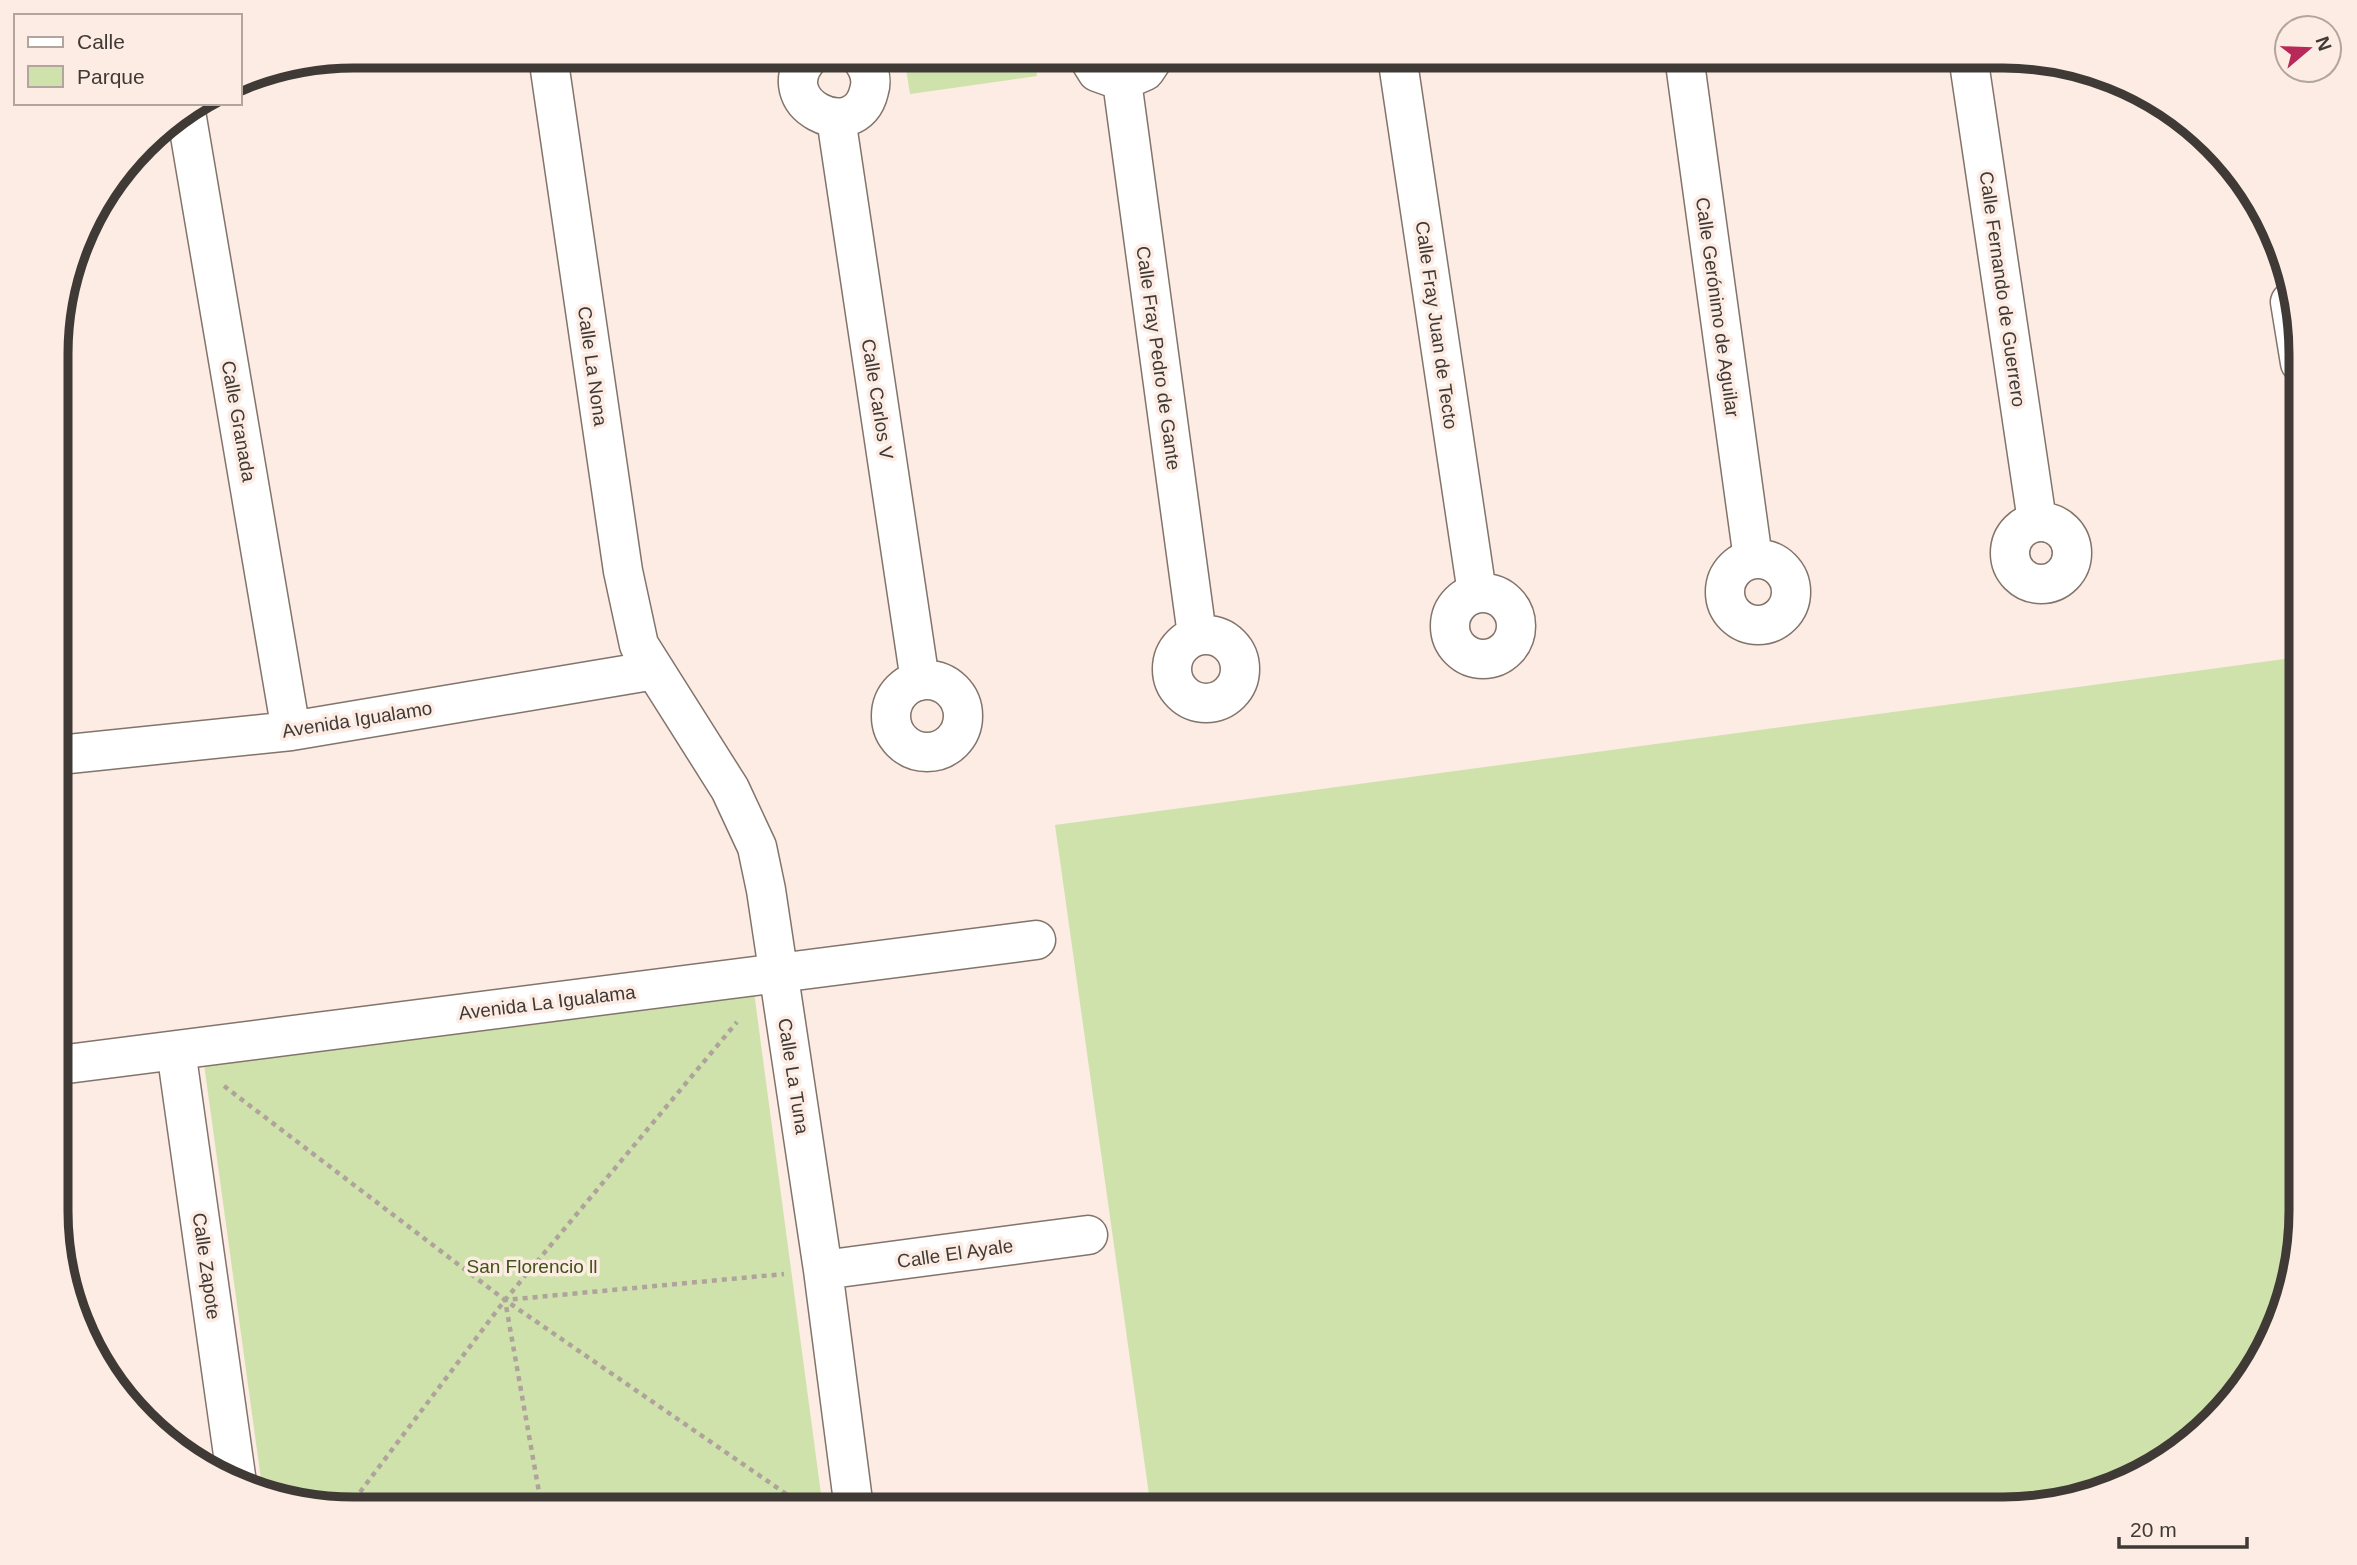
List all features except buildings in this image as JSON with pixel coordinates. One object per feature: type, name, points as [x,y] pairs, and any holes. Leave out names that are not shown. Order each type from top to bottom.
[{"type":"street","name":"Calle La Nona","points":[[550,68],[623,571],[639,645],[655,670]]},
{"type":"street","points":[[802,68],[801,95],[811,110],[821,116],[836,118],[859,109],[867,99],[870,74],[866,68]]},
{"type":"street","points":[[1094,68],[1097,72],[1122,81],[1130,80],[1148,68]]},
{"type":"street","name":"Calle Fray Juan de Tecto","points":[[1399,68],[1477,593]]},
{"type":"street","name":"Calle Gerónimo de Aguilar","points":[[1686,68],[1753,559]]},
{"type":"street","name":"Calle Fernando de Guerrero","points":[[1970,68],[2037,521]]},
{"type":"street","name":"Calle Fray Pedro de Gante","points":[[1122,81],[1197,635]]},
{"type":"street","name":"Calle Carlos V","points":[[836,118],[920,681]]},
{"type":"street","name":"Calle Granada","points":[[188,121],[292,731]]},
{"type":"street","name":"Avenida Igualamo","points":[[68,754],[292,731],[655,670]]},
{"type":"street","name":"Calle La Tuna","points":[[655,670],[730,789],[757,847],[823,1270],[852,1497]]},
{"type":"street","name":"Avenida La Igualama","points":[[68,1064],[1036,940]]},
{"type":"street","name":"Calle Zapote","points":[[176,1050],[235,1470]]},
{"type":"street","name":"Calle El Ayale","points":[[823,1270],[1088,1235]]},
{"type":"path","points":[[356,1497],[505,1300],[778,973]]},
{"type":"path","points":[[176,1050],[505,1300],[791,1497]]},
{"type":"path","points":[[505,1300],[823,1270]]},
{"type":"path","points":[[505,1300],[540,1497]]},
{"type":"green space","points":[[906,68],[1036,68],[1037,76],[910,94]]},
{"type":"green space","points":[[2289,658],[2289,1211],[2283,1267],[2274,1303],[2241,1370],[2218,1399],[2191,1426],[2162,1449],[2129,1467],[2095,1482],[2059,1491],[2003,1497],[1149,1497],[1055,825]]},
{"type":"green space","name":"San Florencio ll","points":[[754,992],[821,1497],[354,1497],[298,1491],[261,1482],[204,1064]]}]
